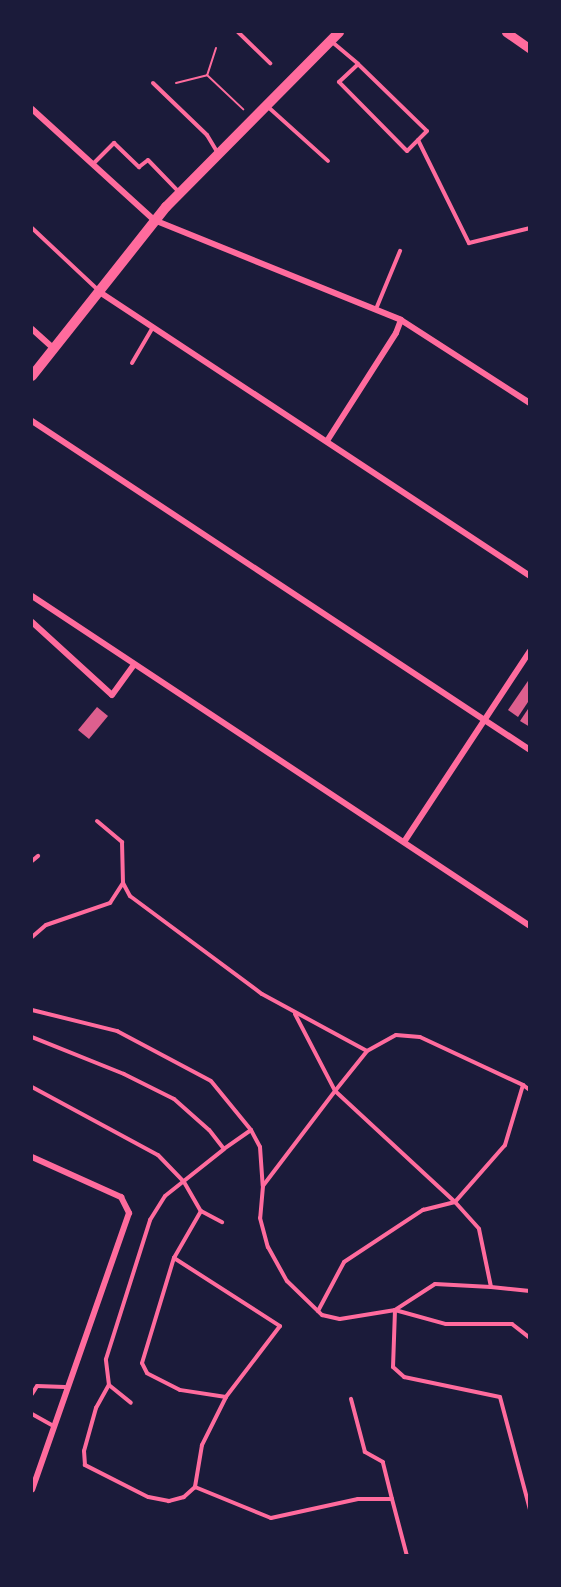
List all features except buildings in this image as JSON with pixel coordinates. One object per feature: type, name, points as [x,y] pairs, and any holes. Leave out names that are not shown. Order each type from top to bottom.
[{"type":"main road","points":[[32,376],[154,220],[339,32]]},
{"type":"street","points":[[506,32],[530,49]]},
{"type":"street","points":[[32,109],[154,220],[401,320],[527,401],[530,393]]},
{"type":"street","points":[[98,291],[530,576]]},
{"type":"street","points":[[327,441],[396,333],[401,320]]},
{"type":"street","points":[[32,329],[53,348]]},
{"type":"street","points":[[32,421],[530,750]]},
{"type":"street","points":[[32,596],[530,926]]},
{"type":"street","points":[[32,622],[112,696],[134,664]]},
{"type":"street","points":[[404,842],[530,651]]},
{"type":"street","points":[[32,1157],[115,1194],[128,1206],[127,1220],[65,1387],[32,1490]]},
{"type":"lane","points":[[238,32],[270,63]]},
{"type":"lane","points":[[330,41],[358,64],[427,131],[407,151],[339,82],[358,64]]},
{"type":"lane","points":[[153,83],[207,135],[219,153]]},
{"type":"lane","points":[[267,105],[328,160]]},
{"type":"lane","points":[[418,140],[469,243],[530,228]]},
{"type":"lane","points":[[92,164],[114,142],[140,167],[148,160],[180,193]]},
{"type":"lane","points":[[32,228],[98,291]]},
{"type":"lane","points":[[376,309],[400,251]]},
{"type":"lane","points":[[132,363],[153,326]]},
{"type":"lane","points":[[97,821],[122,842],[123,883],[130,896],[294,1014],[367,1051]]},
{"type":"lane","points":[[32,861],[38,856]]},
{"type":"lane","points":[[32,937],[45,925],[110,903],[123,883]]},
{"type":"lane","points":[[32,1010],[117,1031],[211,1081],[251,1130],[260,1147],[263,1186],[260,1218],[268,1247],[287,1281],[318,1311],[339,1318],[395,1310],[446,1324],[512,1324],[530,1338]]},
{"type":"lane","points":[[294,1014],[335,1091],[455,1202],[479,1229],[491,1287]]},
{"type":"lane","points":[[263,1186],[367,1051],[396,1035],[420,1037],[530,1090]]},
{"type":"lane","points":[[32,1037],[124,1074],[174,1099],[209,1130],[224,1149]]},
{"type":"lane","points":[[318,1311],[344,1262],[423,1210],[455,1202],[505,1145],[523,1085]]},
{"type":"lane","points":[[32,1087],[59,1098],[158,1155],[184,1182],[201,1211],[222,1222]]},
{"type":"lane","points":[[174,1258],[280,1326],[226,1397],[202,1445],[195,1487],[184,1497],[169,1501],[148,1497],[85,1465],[89,1429],[109,1385],[106,1359],[150,1220],[165,1196],[251,1130]]},
{"type":"lane","points":[[201,1211],[174,1258],[142,1362],[147,1374],[180,1390],[226,1397]]},
{"type":"lane","points":[[395,1310],[435,1284],[530,1291]]},
{"type":"lane","points":[[395,1310],[393,1367],[404,1377],[500,1397],[530,1510]]},
{"type":"lane","points":[[109,1385],[131,1403]]},
{"type":"lane","points":[[32,1394],[37,1386],[65,1387]]},
{"type":"lane","points":[[351,1399],[365,1452],[382,1462],[407,1556]]},
{"type":"lane","points":[[32,1414],[52,1425]]},
{"type":"lane","points":[[195,1487],[271,1518],[358,1499],[392,1499]]},
{"type":"path","points":[[207,75],[216,48]]},
{"type":"path","points":[[176,83],[207,75]]},
{"type":"path","points":[[207,75],[243,109]]}]
